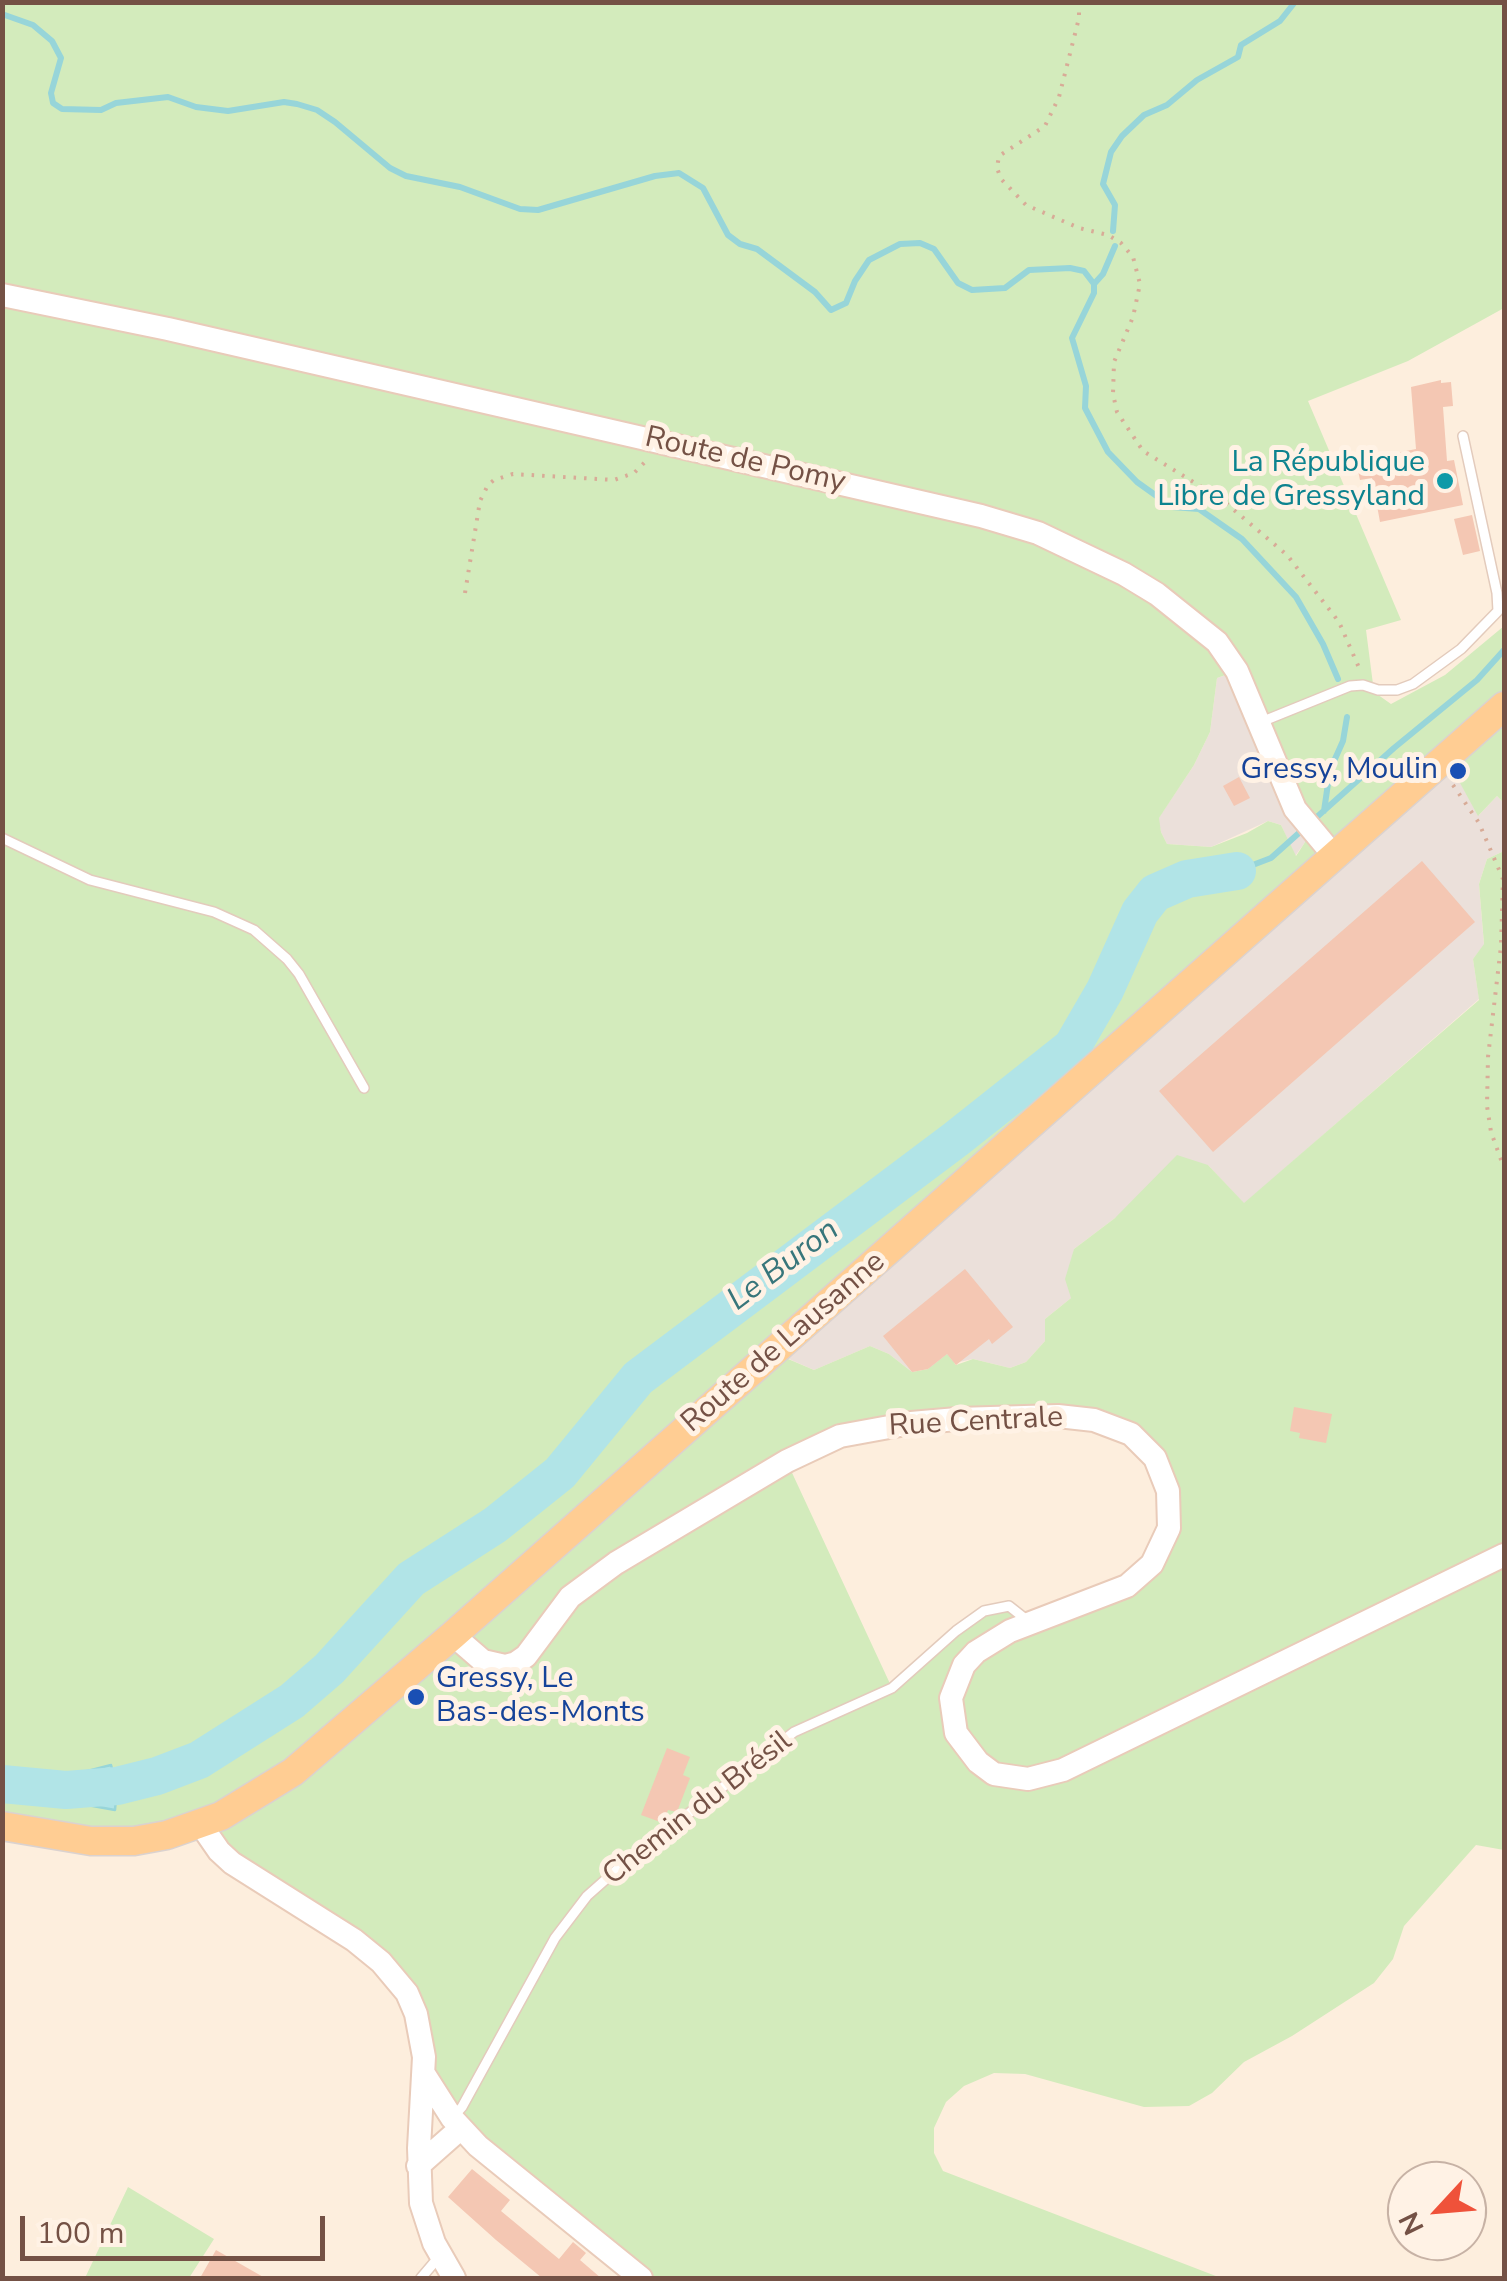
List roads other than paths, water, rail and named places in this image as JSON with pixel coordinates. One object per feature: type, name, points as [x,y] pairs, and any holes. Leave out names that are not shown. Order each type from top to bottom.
[{"type":"main road","name":"Route de Lausanne","points":[[2,1826],[68,1840],[112,1842],[167,1835],[200,1825],[243,1804],[293,1772],[453,1635],[1326,849],[1440,764],[1504,706]]},
{"type":"street","name":"Route de Pomy","points":[[2,296],[168,329],[981,516],[1038,533],[1157,594],[1216,642],[1238,671],[1295,809],[1326,849]]},
{"type":"street","name":"Rue Centrale","points":[[453,1635],[483,1661],[505,1666],[516,1663],[526,1656],[559,1609],[593,1579],[648,1542],[787,1461],[840,1436],[911,1423],[1004,1416],[1058,1416],[1114,1425],[1144,1445],[1163,1474],[1170,1510],[1162,1548],[1145,1572],[1127,1586],[1104,1598],[1030,1623],[976,1652],[964,1665],[951,1698],[956,1733],[966,1749],[994,1774],[1012,1779],[1063,1770],[1504,1555]]},
{"type":"street","points":[[200,1825],[232,1862],[354,1940],[396,1977],[416,2014],[422,2037],[424,2074],[418,2166],[424,2217],[454,2278]]},
{"type":"street","points":[[424,2074],[457,2123],[641,2278]]},
{"type":"street","points":[[418,2166],[457,2123]]},
{"type":"lane","points":[[1261,722],[1350,686],[1363,684],[1378,690],[1397,690],[1413,684],[1461,649],[1498,611],[1463,436]]},
{"type":"lane","points":[[2,838],[90,880],[214,912],[254,930],[298,974],[364,1088]]},
{"type":"lane","name":"Chemin du Brésil","points":[[457,2123],[462,2107],[555,1938],[587,1896],[622,1865],[794,1732],[892,1688],[956,1631],[984,1612],[1009,1606],[1030,1623]]},
{"type":"lane","points":[[421,2278],[440,2256]]},
{"type":"water","points":[[111,1765],[117,1786],[115,1810],[65,1801],[68,1776]]},
{"type":"waterway","points":[[1113,231],[1115,205],[1103,184],[1111,152],[1122,136],[1144,115],[1167,105],[1197,80],[1238,57],[1241,45],[1280,21],[1295,2]]},
{"type":"waterway","points":[[2,14],[33,25],[52,41],[61,58],[51,93],[53,103],[62,109],[101,110],[116,103],[168,97],[196,107],[228,111],[284,102],[297,104],[317,110],[390,168],[406,176],[460,187],[520,209],[538,210],[655,176],[679,173],[703,188],[728,235],[757,249],[815,292],[831,310],[846,303],[869,260],[900,244],[920,243],[934,249],[958,283],[972,290],[1005,288],[1029,270],[1084,271],[1094,284],[1094,293],[1072,338],[1086,386],[1085,408],[1108,452],[1137,482],[1172,507],[1199,509],[1242,539],[1296,597],[1338,679]]},
{"type":"waterway","points":[[1094,284],[1103,274],[1115,246]]},
{"type":"waterway","name":"Le Buron","points":[[1237,871],[1271,858],[1477,680],[1504,650]]},
{"type":"waterway","points":[[1324,811],[1330,770],[1343,741],[1347,717]]},
{"type":"waterway","name":"Le Buron","points":[[2,1784],[66,1790],[117,1786],[157,1776],[199,1760],[292,1701],[329,1669],[411,1579],[495,1525],[560,1473],[638,1378],[1072,1047],[1105,990],[1140,912],[1155,893],[1187,879],[1237,871]]},
{"type":"place","name":"La République Libre de Gressyland","points":[[1445,481]]},
{"type":"place","name":"Gressy, Moulin","points":[[1458,771]]},
{"type":"place","name":"Gressy, Le Bas-des-Monts","points":[[416,1697]]}]
